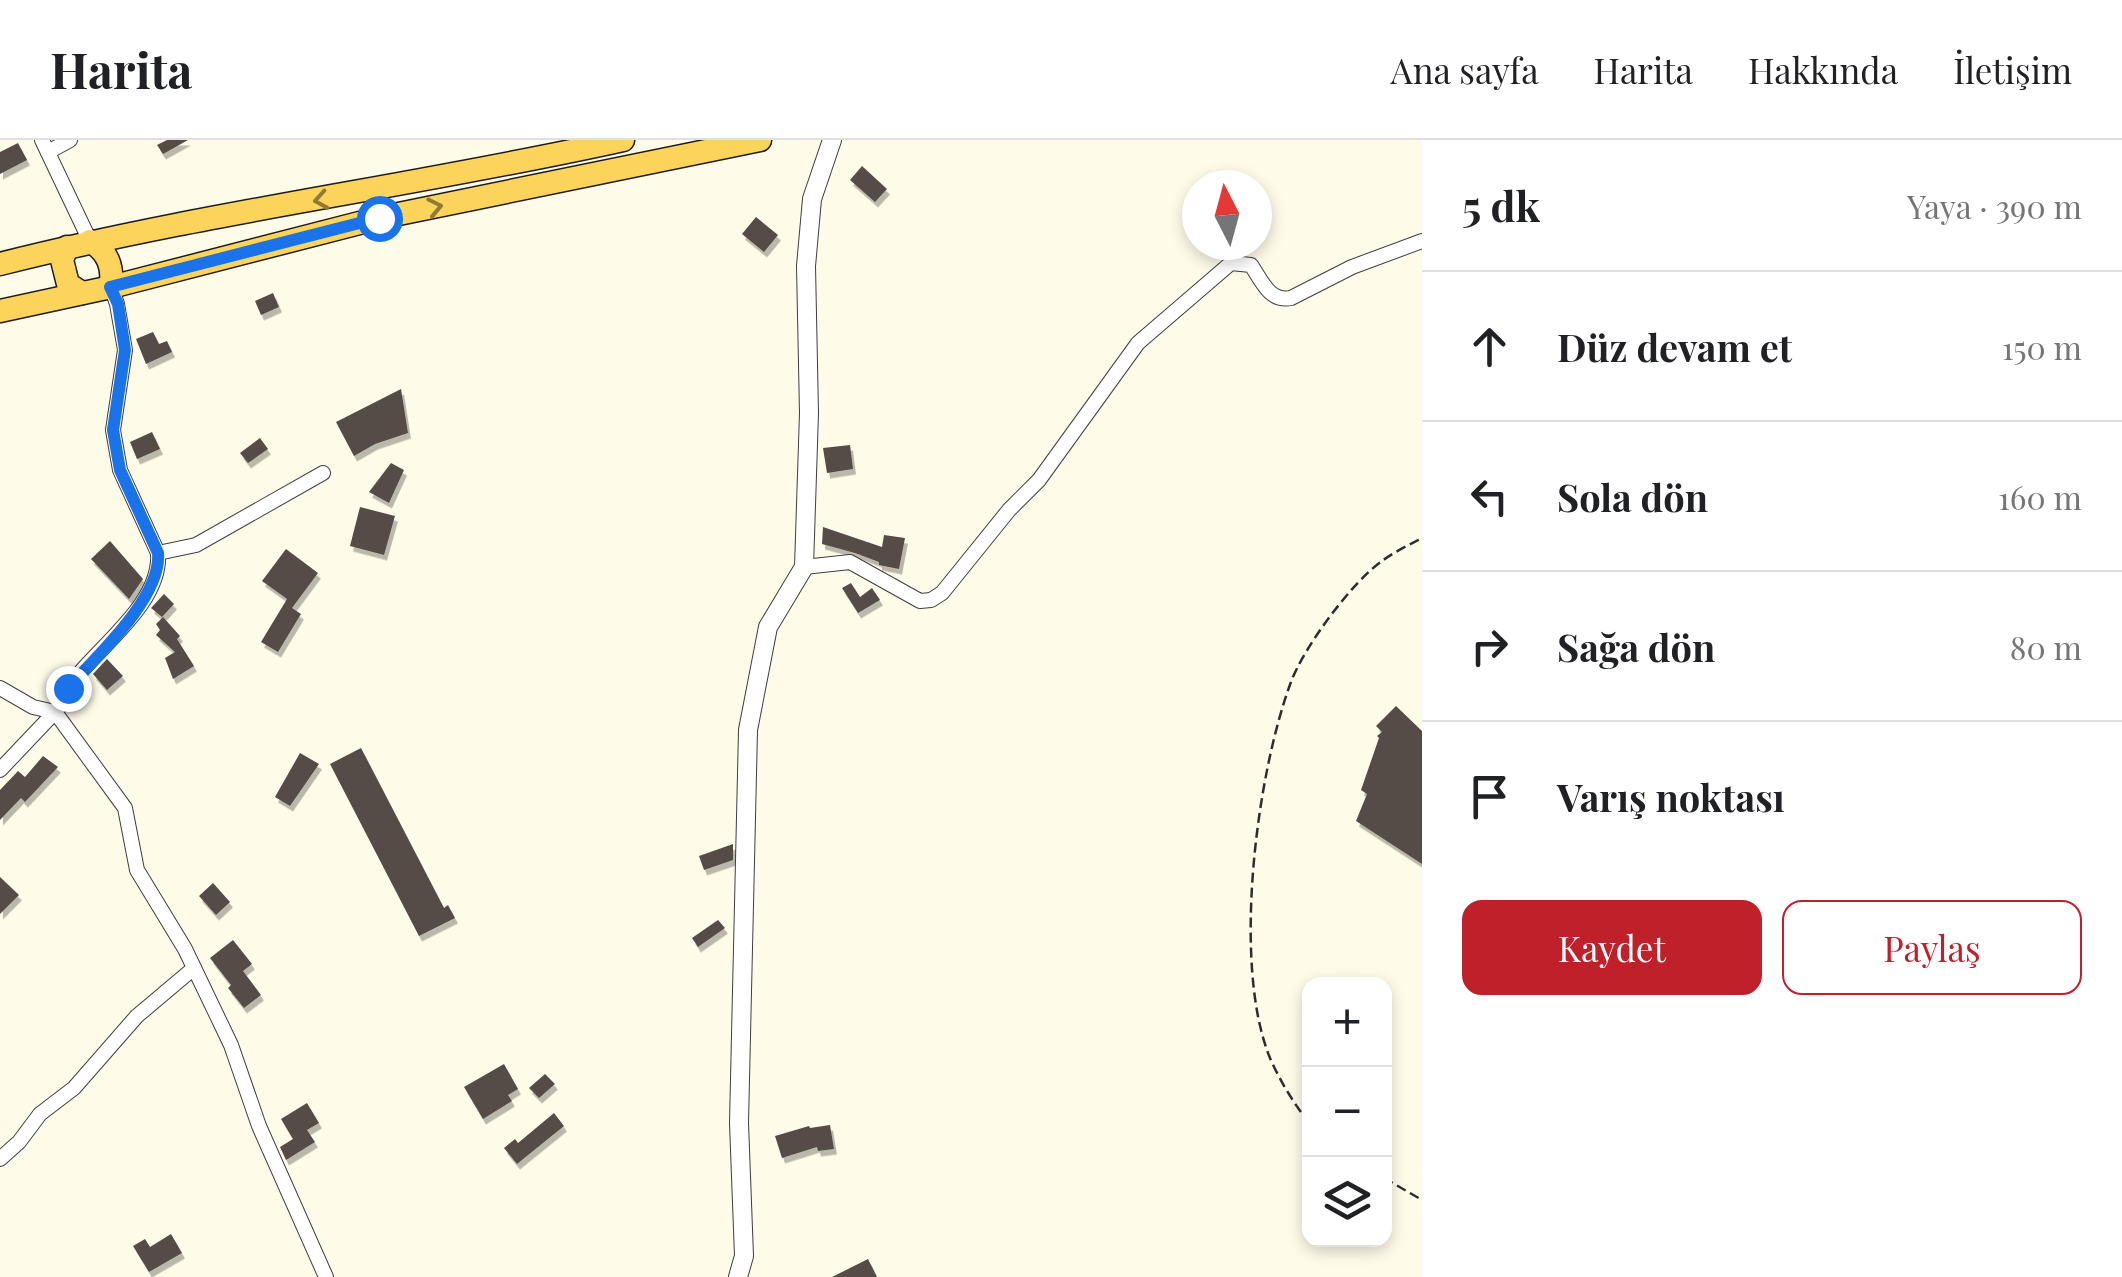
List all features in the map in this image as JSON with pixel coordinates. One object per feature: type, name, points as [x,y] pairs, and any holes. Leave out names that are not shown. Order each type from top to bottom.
[{"type":"main road","points":[[0,264],[90,241],[623,140]]},
{"type":"main road","points":[[0,311],[82,294],[379,218],[760,140]]},
{"type":"main road","points":[[90,241],[102,248],[112,270],[110,287]]},
{"type":"main road","points":[[66,247],[62,260],[68,284],[82,294]]},
{"type":"street","points":[[70,140],[45,146],[90,241]]},
{"type":"street","points":[[738,1277],[744,1256],[739,1123],[748,730],[768,627],[804,567],[809,414],[806,266],[812,199],[832,140]]},
{"type":"street","points":[[804,567],[850,562],[920,600],[932,600],[942,593],[1008,510],[1039,480],[1138,343],[1231,263],[1252,265],[1270,294],[1280,300],[1422,241]]},
{"type":"street","points":[[0,770],[60,708],[68,688],[143,601],[160,567],[158,553],[120,470],[113,430],[125,350],[118,304],[110,287]]},
{"type":"street","points":[[158,553],[196,545],[324,473]]},
{"type":"street","points":[[0,688],[33,707],[55,712],[125,808],[137,870],[194,968],[231,1045],[259,1126],[326,1277]]},
{"type":"street","points":[[0,1159],[40,1114],[74,1088],[138,1016],[194,968]]},
{"type":"path","points":[[1302,1111],[1270,1057],[1253,972],[1250,929],[1264,783],[1292,680],[1316,635],[1379,563],[1422,538]]},
{"type":"path","points":[[1392,1183],[1422,1200]]},
{"type":"building","points":[[167,140],[188,140],[163,154],[157,145]]},
{"type":"building","points":[[18,143],[27,160],[0,174],[0,152]]},
{"type":"building","points":[[862,166],[887,189],[875,202],[850,180]]},
{"type":"building","points":[[756,217],[778,235],[764,252],[742,234]]},
{"type":"building","points":[[273,293],[279,307],[261,315],[255,301]]},
{"type":"building","points":[[153,332],[159,344],[167,341],[172,352],[146,364],[136,339]]},
{"type":"building","points":[[401,389],[408,433],[354,456],[336,422]]},
{"type":"building","points":[[152,432],[160,449],[137,459],[130,442]]},
{"type":"building","points":[[260,438],[268,449],[248,463],[240,453]]},
{"type":"building","points":[[850,445],[853,469],[827,473],[823,448]]},
{"type":"building","points":[[391,463],[404,470],[389,503],[369,492]]},
{"type":"building","points":[[360,507],[395,516],[384,555],[350,546]]},
{"type":"building","points":[[823,527],[882,547],[884,535],[905,538],[899,569],[822,544]]},
{"type":"building","points":[[110,541],[143,579],[129,599],[91,559]]},
{"type":"building","points":[[286,549],[318,573],[292,608],[301,614],[278,652],[261,642],[287,599],[262,581]]},
{"type":"building","points":[[851,583],[860,597],[872,588],[880,600],[858,613],[842,588]]},
{"type":"building","points":[[164,594],[174,604],[162,617],[151,608]]},
{"type":"building","points":[[163,617],[180,636],[177,639],[194,666],[173,679],[165,658],[175,652],[156,635],[160,630],[156,624]]},
{"type":"building","points":[[107,659],[123,676],[107,690],[93,674]]},
{"type":"building","points":[[1396,706],[1422,731],[1422,864],[1356,821],[1367,794],[1361,790],[1377,736],[1382,732],[1376,726]]},
{"type":"building","points":[[361,748],[444,908],[448,905],[455,918],[419,936],[330,764]]},
{"type":"building","points":[[300,753],[319,764],[290,806],[275,797]]},
{"type":"building","points":[[43,756],[58,767],[25,802],[21,798],[0,820],[0,790],[18,771],[25,777]]},
{"type":"building","points":[[733,844],[733,860],[704,870],[699,856]]},
{"type":"building","points":[[0,877],[19,895],[0,914]]},
{"type":"building","points":[[213,883],[230,902],[216,915],[199,896]]},
{"type":"building","points":[[718,920],[725,928],[698,947],[692,938]]},
{"type":"building","points":[[233,940],[252,964],[243,971],[261,995],[244,1008],[210,958]]},
{"type":"building","points":[[504,1064],[518,1089],[508,1095],[512,1101],[483,1119],[464,1087]]},
{"type":"building","points":[[545,1074],[555,1084],[539,1098],[529,1088]]},
{"type":"building","points":[[307,1103],[319,1123],[307,1130],[315,1142],[286,1160],[280,1147],[293,1139],[281,1119]]},
{"type":"building","points":[[554,1113],[564,1126],[517,1164],[504,1148],[515,1139],[518,1143]]},
{"type":"building","points":[[830,1125],[834,1149],[818,1151],[817,1147],[782,1158],[775,1136],[809,1126]]},
{"type":"building","points":[[171,1234],[182,1253],[149,1272],[133,1246],[145,1239],[150,1247]]},
{"type":"building","points":[[868,1259],[877,1277],[832,1277]]},
{"type":"route","points":[[68,688],[143,601],[160,567],[158,553],[120,470],[113,430],[125,350],[118,304],[110,287],[379,218]]}]
